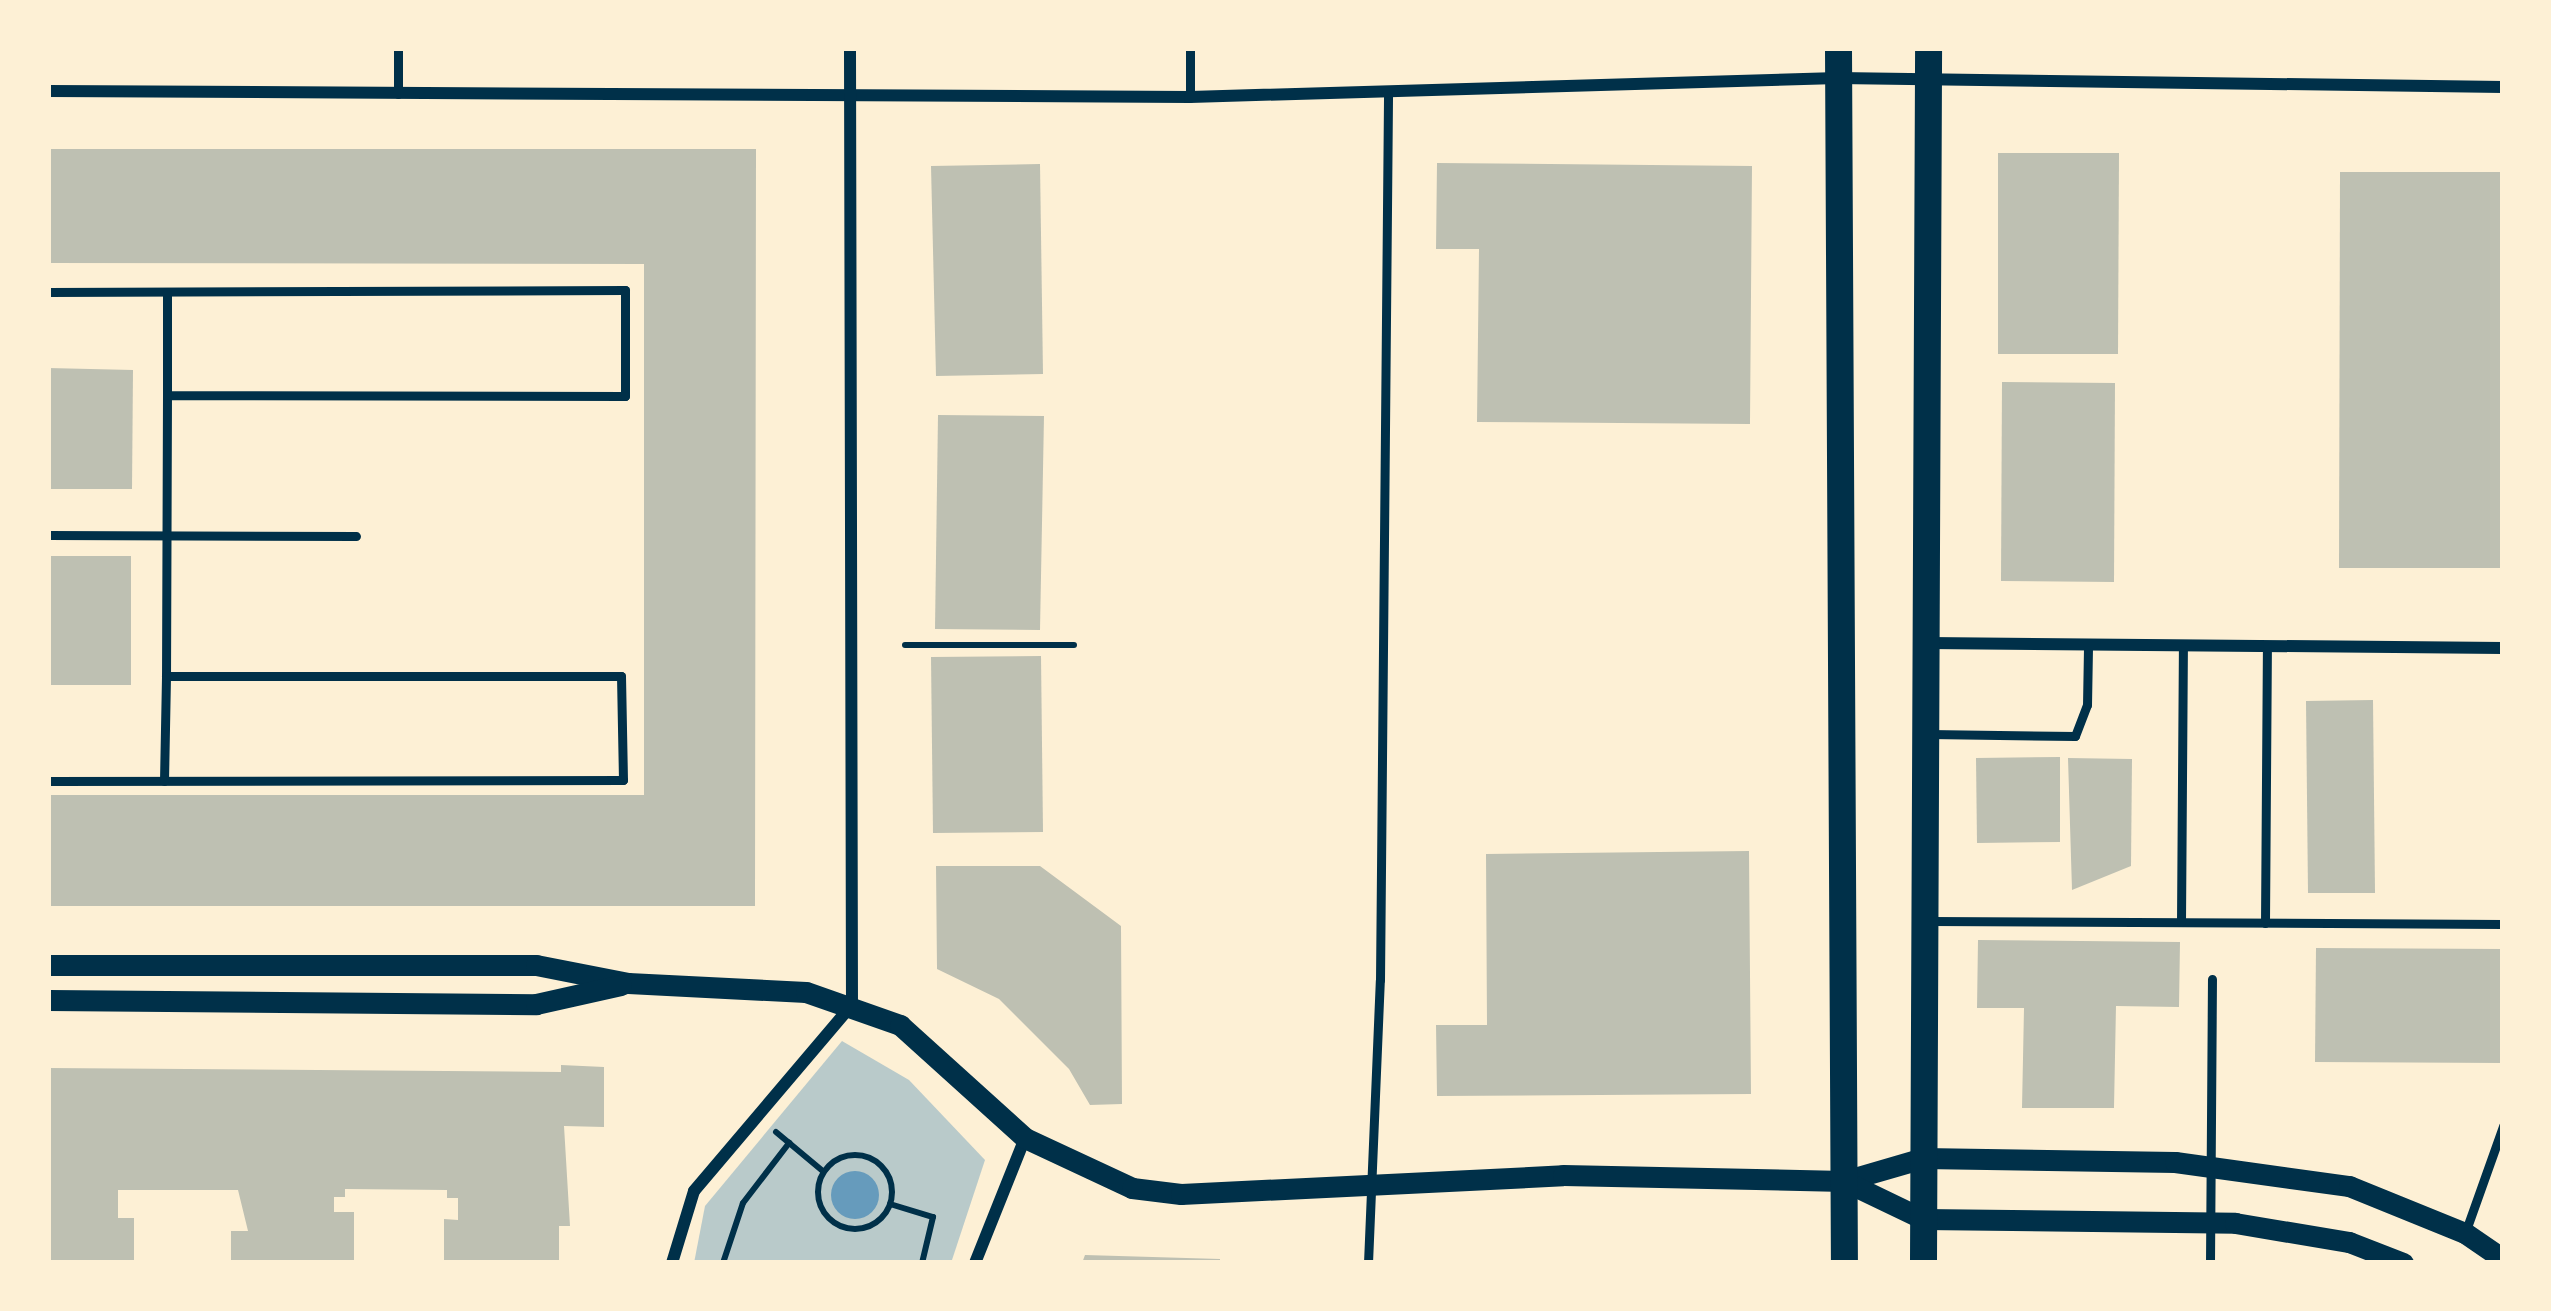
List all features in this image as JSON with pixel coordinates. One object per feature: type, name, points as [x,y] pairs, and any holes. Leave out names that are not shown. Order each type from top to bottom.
[{"type":"highway","points":[[1838,48],[1844,1263]]},
{"type":"highway","points":[[1923,1263],[1928,48]]},
{"type":"street","points":[[672,1263],[694,1191],[852,1005],[850,48]]},
{"type":"street","points":[[48,92],[1190,97],[1838,78],[2503,87]]},
{"type":"street","points":[[1927,644],[2503,648]]},
{"type":"street","points":[[48,965],[536,965],[628,983],[746,985],[852,1005],[900,1025],[1025,1138],[1132,1188],[1181,1194],[1563,1175],[1844,1181],[1924,1159],[2208,1165],[2349,1186],[2465,1232],[2503,1259]]},
{"type":"street","points":[[48,1000],[536,1004],[628,983]]},
{"type":"street","points":[[976,1263],[1025,1138]]},
{"type":"street","points":[[1844,1181],[1923,1219],[2208,1223],[2299,1230],[2403,1263]]},
{"type":"lane","points":[[398,48],[398,94]]},
{"type":"lane","points":[[1190,48],[1190,97]]},
{"type":"lane","points":[[1369,1263],[1380,980],[1388,92]]},
{"type":"lane","points":[[48,292],[625,290],[625,396],[167,395]]},
{"type":"lane","points":[[164,781],[167,292]]},
{"type":"lane","points":[[48,535],[356,536]]},
{"type":"lane","points":[[1927,734],[2074,736],[2087,705],[2088,645]]},
{"type":"lane","points":[[2181,922],[2183,645]]},
{"type":"lane","points":[[2265,923],[2267,646]]},
{"type":"lane","points":[[48,781],[623,780],[621,676],[166,676]]},
{"type":"lane","points":[[1925,921],[2503,924]]},
{"type":"lane","points":[[2210,1263],[2212,979]]},
{"type":"lane","points":[[2465,1232],[2503,1126]]},
{"type":"path","points":[[905,645],[1074,645]]},
{"type":"path","points":[[772,1128],[824,1172]]},
{"type":"path","points":[[723,1263],[743,1203],[789,1143]]},
{"type":"path","points":[[854,1155],[877,1162],[890,1182],[890,1204],[873,1224],[838,1225],[821,1208],[824,1172],[854,1155]]},
{"type":"path","points":[[890,1204],[933,1217],[922,1263]]},
{"type":"shaded area","points":[[842,1041],[909,1080],[985,1160],[951,1263],[694,1263],[705,1206]]},
{"type":"water","points":[[855,1171],[872,1178],[879,1195],[872,1212],[855,1219],[838,1212],[831,1195],[838,1178]]},
{"type":"building","points":[[48,149],[756,149],[755,906],[48,906],[48,795],[644,795],[644,264],[48,263]]},
{"type":"building","points":[[1998,153],[2119,153],[2118,354],[1998,354]]},
{"type":"building","points":[[1437,163],[1752,166],[1750,424],[1477,422],[1479,249],[1436,249]]},
{"type":"building","points":[[1040,164],[1043,374],[936,376],[931,166]]},
{"type":"building","points":[[2340,172],[2503,172],[2503,568],[2339,568]]},
{"type":"building","points":[[48,368],[133,370],[132,489],[48,489]]},
{"type":"building","points":[[2002,382],[2115,383],[2114,582],[2001,581]]},
{"type":"building","points":[[938,415],[1044,416],[1040,630],[935,629]]},
{"type":"building","points":[[48,556],[131,556],[131,685],[48,685]]},
{"type":"building","points":[[1041,656],[1043,832],[933,833],[931,657]]},
{"type":"building","points":[[2373,700],[2375,893],[2308,893],[2306,701]]},
{"type":"building","points":[[2060,757],[2060,842],[1977,843],[1976,758]]},
{"type":"building","points":[[2068,758],[2132,759],[2131,866],[2072,890]]},
{"type":"building","points":[[1749,851],[1751,1094],[1437,1096],[1436,1025],[1487,1025],[1486,854]]},
{"type":"building","points":[[936,866],[1040,866],[1121,926],[1122,1104],[1090,1105],[1069,1069],[999,999],[937,969]]},
{"type":"building","points":[[1978,940],[2180,942],[2179,1007],[2116,1006],[2114,1108],[2022,1108],[2024,1008],[1977,1008]]},
{"type":"building","points":[[2316,948],[2503,949],[2503,1063],[2315,1062]]},
{"type":"building","points":[[561,1065],[604,1067],[604,1127],[564,1126],[570,1226],[559,1226],[559,1263],[444,1263],[444,1219],[458,1220],[458,1198],[447,1198],[447,1190],[345,1189],[345,1197],[334,1197],[334,1212],[354,1212],[354,1263],[231,1263],[231,1231],[248,1231],[238,1190],[118,1190],[118,1218],[134,1218],[134,1263],[48,1263],[48,1068],[561,1072]]},
{"type":"building","points":[[1085,1255],[1220,1259],[1220,1263],[1082,1263]]}]
